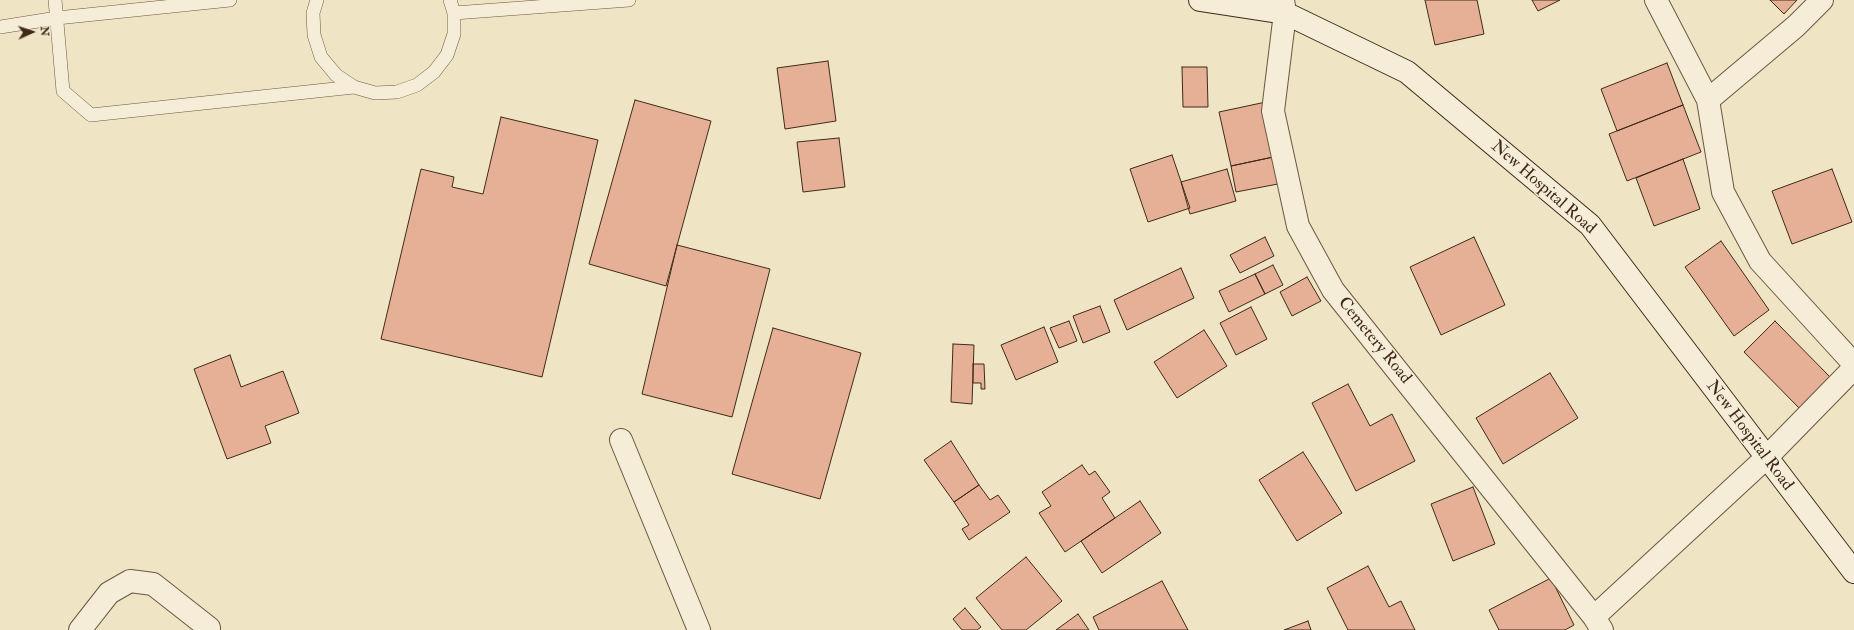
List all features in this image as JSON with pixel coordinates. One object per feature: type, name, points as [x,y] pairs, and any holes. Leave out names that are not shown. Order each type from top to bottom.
[{"type":"street","name":"New Hospital Road","points":[[1200,0],[1284,7],[1406,72],[1590,225],[1854,572]]},
{"type":"street","points":[[1656,0],[1708,100],[1724,192],[1760,261],[1854,364]]},
{"type":"street","points":[[1708,100],[1796,26],[1822,0]]},
{"type":"street","name":"Cemetery Road","points":[[1284,7],[1273,111],[1298,226],[1333,290],[1598,624]]},
{"type":"street","points":[[1598,624],[1766,458],[1854,368]]},
{"type":"street","points":[[621,440],[699,630]]},
{"type":"street","points":[[80,630],[109,594],[130,581],[153,584],[209,628]]},
{"type":"lane","points":[[55,0],[64,91],[91,115],[354,87]]},
{"type":"lane","points":[[0,28],[57,18],[230,0]]},
{"type":"lane","points":[[317,0],[313,13],[314,35],[322,57],[336,75],[354,87],[375,93],[397,92],[417,85],[434,72],[447,55],[454,34],[454,13],[450,0]]},
{"type":"lane","points":[[454,13],[494,5],[629,0]]},
{"type":"building","points":[[1425,0],[1477,0],[1484,34],[1435,45]]},
{"type":"building","points":[[1532,0],[1560,0],[1538,11]]},
{"type":"building","points":[[1770,0],[1797,0],[1784,14]]},
{"type":"building","points":[[828,61],[836,121],[785,129],[777,68]]},
{"type":"building","points":[[1667,63],[1683,105],[1617,131],[1601,89]]},
{"type":"building","points":[[1182,67],[1207,67],[1208,107],[1183,107]]},
{"type":"building","points":[[635,100],[711,121],[666,286],[589,264]]},
{"type":"building","points":[[1266,102],[1278,156],[1231,166],[1219,112]]},
{"type":"building","points":[[1683,105],[1701,152],[1627,181],[1609,134]]},
{"type":"building","points":[[501,117],[598,140],[542,377],[381,339],[421,169],[454,177],[452,187],[483,194]]},
{"type":"building","points":[[839,138],[845,187],[803,192],[797,142]]},
{"type":"building","points":[[1172,155],[1190,208],[1148,222],[1130,169]]},
{"type":"building","points":[[1278,156],[1283,183],[1236,192],[1231,166]]},
{"type":"building","points":[[1683,159],[1700,209],[1654,226],[1636,178]]},
{"type":"building","points":[[1227,169],[1236,201],[1190,214],[1181,182]]},
{"type":"building","points":[[1832,169],[1852,222],[1792,244],[1772,191]]},
{"type":"building","points":[[1265,237],[1274,256],[1240,273],[1230,255]]},
{"type":"building","points":[[1474,237],[1505,305],[1441,335],[1410,267]]},
{"type":"building","points":[[1721,241],[1769,310],[1734,336],[1685,267]]},
{"type":"building","points":[[677,245],[770,269],[732,417],[642,394]]},
{"type":"building","points":[[1273,265],[1283,285],[1265,294],[1255,274]]},
{"type":"building","points":[[1181,268],[1194,298],[1127,330],[1114,300]]},
{"type":"building","points":[[1255,274],[1265,294],[1229,312],[1219,291]]},
{"type":"building","points":[[1307,277],[1321,301],[1292,316],[1280,292]]},
{"type":"building","points":[[1100,306],[1110,332],[1083,343],[1073,316]]},
{"type":"building","points":[[1251,307],[1267,339],[1236,355],[1220,323]]},
{"type":"building","points":[[1069,321],[1077,341],[1059,348],[1050,328]]},
{"type":"building","points":[[1775,321],[1831,378],[1800,409],[1744,352]]},
{"type":"building","points":[[1044,327],[1058,362],[1016,380],[1001,345]]},
{"type":"building","points":[[773,328],[861,353],[820,499],[732,474]]},
{"type":"building","points":[[1204,330],[1227,366],[1177,398],[1154,362]]},
{"type":"building","points":[[953,344],[974,345],[972,404],[951,402]]},
{"type":"building","points":[[230,355],[241,387],[283,371],[299,413],[265,426],[271,443],[227,459],[194,369]]},
{"type":"building","points":[[973,364],[984,364],[985,389],[981,389],[981,383],[973,383]]},
{"type":"building","points":[[1550,373],[1578,418],[1503,464],[1476,418]]},
{"type":"building","points":[[1348,384],[1370,426],[1392,414],[1415,461],[1356,491],[1312,403]]},
{"type":"building","points":[[951,441],[979,485],[954,502],[924,460]]},
{"type":"building","points":[[1303,452],[1342,513],[1297,541],[1259,480]]},
{"type":"building","points":[[1082,465],[1089,475],[1095,471],[1110,492],[1102,498],[1115,518],[1065,552],[1039,513],[1051,506],[1042,492]]},
{"type":"building","points":[[979,485],[990,500],[998,495],[1010,512],[969,540],[962,529],[969,525],[954,502]]},
{"type":"building","points":[[1473,487],[1495,544],[1453,561],[1431,504]]},
{"type":"building","points":[[1140,501],[1161,533],[1102,573],[1081,541]]},
{"type":"building","points":[[1026,557],[1062,601],[1026,630],[1002,630],[976,598]]},
{"type":"building","points":[[1368,566],[1389,607],[1401,601],[1415,630],[1348,630],[1327,588]]},
{"type":"building","points":[[1551,578],[1574,625],[1565,630],[1499,630],[1489,610]]},
{"type":"building","points":[[1162,581],[1188,630],[1099,630],[1093,617]]},
{"type":"building","points":[[965,608],[981,627],[977,630],[962,630],[953,619]]},
{"type":"building","points":[[1078,614],[1089,630],[1056,630]]},
{"type":"building","points":[[1308,621],[1311,630],[1284,630]]}]
